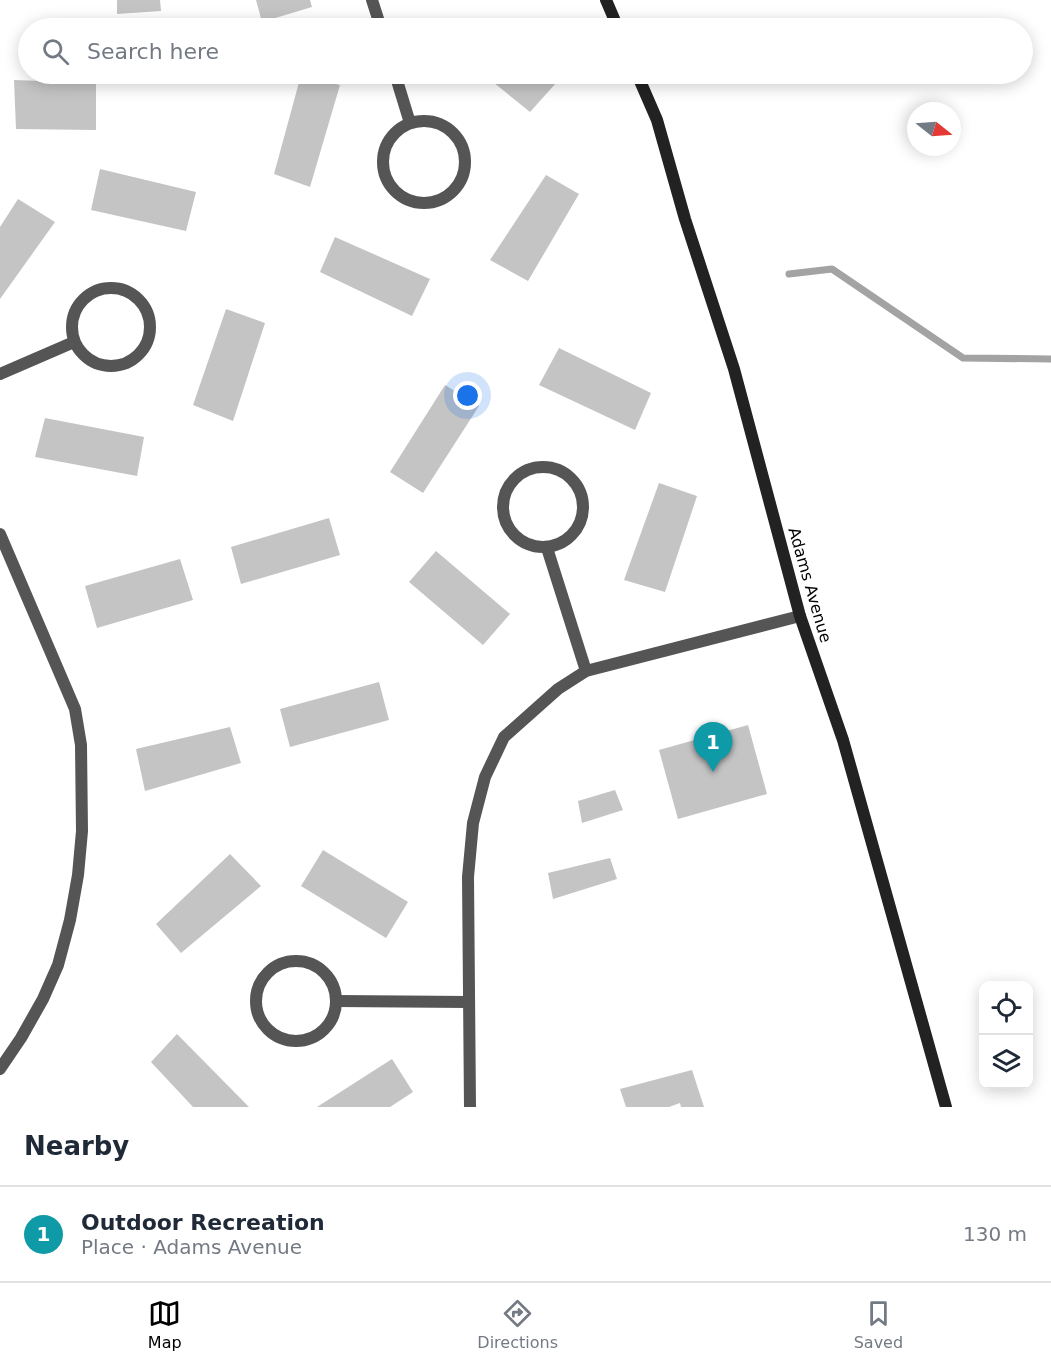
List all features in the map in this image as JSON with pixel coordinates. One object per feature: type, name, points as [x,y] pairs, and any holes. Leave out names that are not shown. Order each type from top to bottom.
[{"type":"street","points":[[606,0],[614,18]]},
{"type":"street","name":"Adams Avenue","points":[[641,84],[657,120],[685,219],[734,369],[800,616],[843,740],[946,1107]]},
{"type":"lane","points":[[372,0],[378,18]]},
{"type":"lane","points":[[398,84],[410,123]]},
{"type":"lane","points":[[434,122],[451,130],[461,142],[465,157],[464,172],[456,188],[445,198],[430,203],[412,202],[395,192],[386,177],[383,159],[389,140],[399,129],[410,123],[434,122]]},
{"type":"lane","points":[[102,288],[116,288],[131,293],[147,310],[150,323],[148,340],[141,353],[129,363],[115,367],[98,365],[84,356],[74,342],[71,324],[76,309],[86,296],[102,288]]},
{"type":"lane","points":[[0,374],[74,342]]},
{"type":"lane","points":[[543,466],[558,469],[570,476],[580,490],[584,506],[580,524],[567,540],[548,548],[528,544],[512,533],[504,518],[504,498],[515,479],[527,470],[543,466]]},
{"type":"lane","points":[[0,534],[5,560],[75,709],[81,745],[82,831],[78,875],[70,920],[58,965],[43,999],[0,1069]]},
{"type":"lane","points":[[548,548],[586,671]]},
{"type":"lane","points":[[470,1107],[468,877],[473,823],[485,777],[504,737],[558,689],[586,671],[800,616]]},
{"type":"lane","points":[[298,960],[311,964],[324,972],[332,983],[336,1001],[331,1020],[320,1033],[306,1040],[290,1041],[274,1035],[263,1024],[255,1005],[259,984],[269,970],[281,963],[298,960]]},
{"type":"lane","points":[[336,1001],[469,1002]]},
{"type":"building","points":[[117,0],[160,0],[161,11],[117,14]]},
{"type":"building","points":[[256,0],[310,0],[312,7],[275,18],[261,18]]},
{"type":"building","points":[[14,80],[18,80],[18,84],[96,84],[96,130],[16,129]]},
{"type":"building","points":[[299,84],[340,85],[310,187],[274,174]]},
{"type":"building","points":[[495,84],[555,84],[530,112]]},
{"type":"building","points":[[100,169],[196,192],[186,231],[91,210]]},
{"type":"building","points":[[546,175],[579,194],[528,281],[490,260]]},
{"type":"building","points":[[18,199],[55,222],[0,299],[0,227]]},
{"type":"building","points":[[335,237],[430,279],[412,316],[320,272]]},
{"type":"building","points":[[226,309],[265,323],[233,421],[193,405]]},
{"type":"building","points":[[559,348],[651,393],[635,430],[539,385]]},
{"type":"building","points":[[445,385],[479,406],[423,493],[390,472]]},
{"type":"building","points":[[45,418],[144,437],[137,476],[35,457]]},
{"type":"building","points":[[659,483],[697,496],[665,592],[624,580]]},
{"type":"building","points":[[329,518],[340,555],[241,584],[231,547]]},
{"type":"building","points":[[436,551],[510,614],[483,645],[409,582]]},
{"type":"building","points":[[180,559],[193,600],[97,628],[85,586]]},
{"type":"building","points":[[379,682],[389,720],[290,747],[280,709]]},
{"type":"building","points":[[748,725],[767,794],[678,819],[659,750]]},
{"type":"building","points":[[230,727],[241,763],[145,791],[136,749]]},
{"type":"building","points":[[615,790],[623,810],[582,823],[578,801]]},
{"type":"building","points":[[323,850],[408,902],[386,938],[301,886]]},
{"type":"building","points":[[230,854],[261,886],[181,953],[156,924]]},
{"type":"building","points":[[610,858],[617,879],[553,899],[548,873]]},
{"type":"building","points":[[177,1034],[249,1107],[193,1107],[151,1062]]},
{"type":"building","points":[[392,1059],[413,1092],[390,1107],[317,1107]]},
{"type":"building","points":[[692,1070],[704,1107],[681,1107],[680,1103],[669,1107],[626,1107],[620,1089]]},
{"type":"waterway","points":[[789,274],[832,269],[963,358],[1051,359]]},
{"type":"place","name":"Outdoor Recreation","points":[[713,772]]}]
